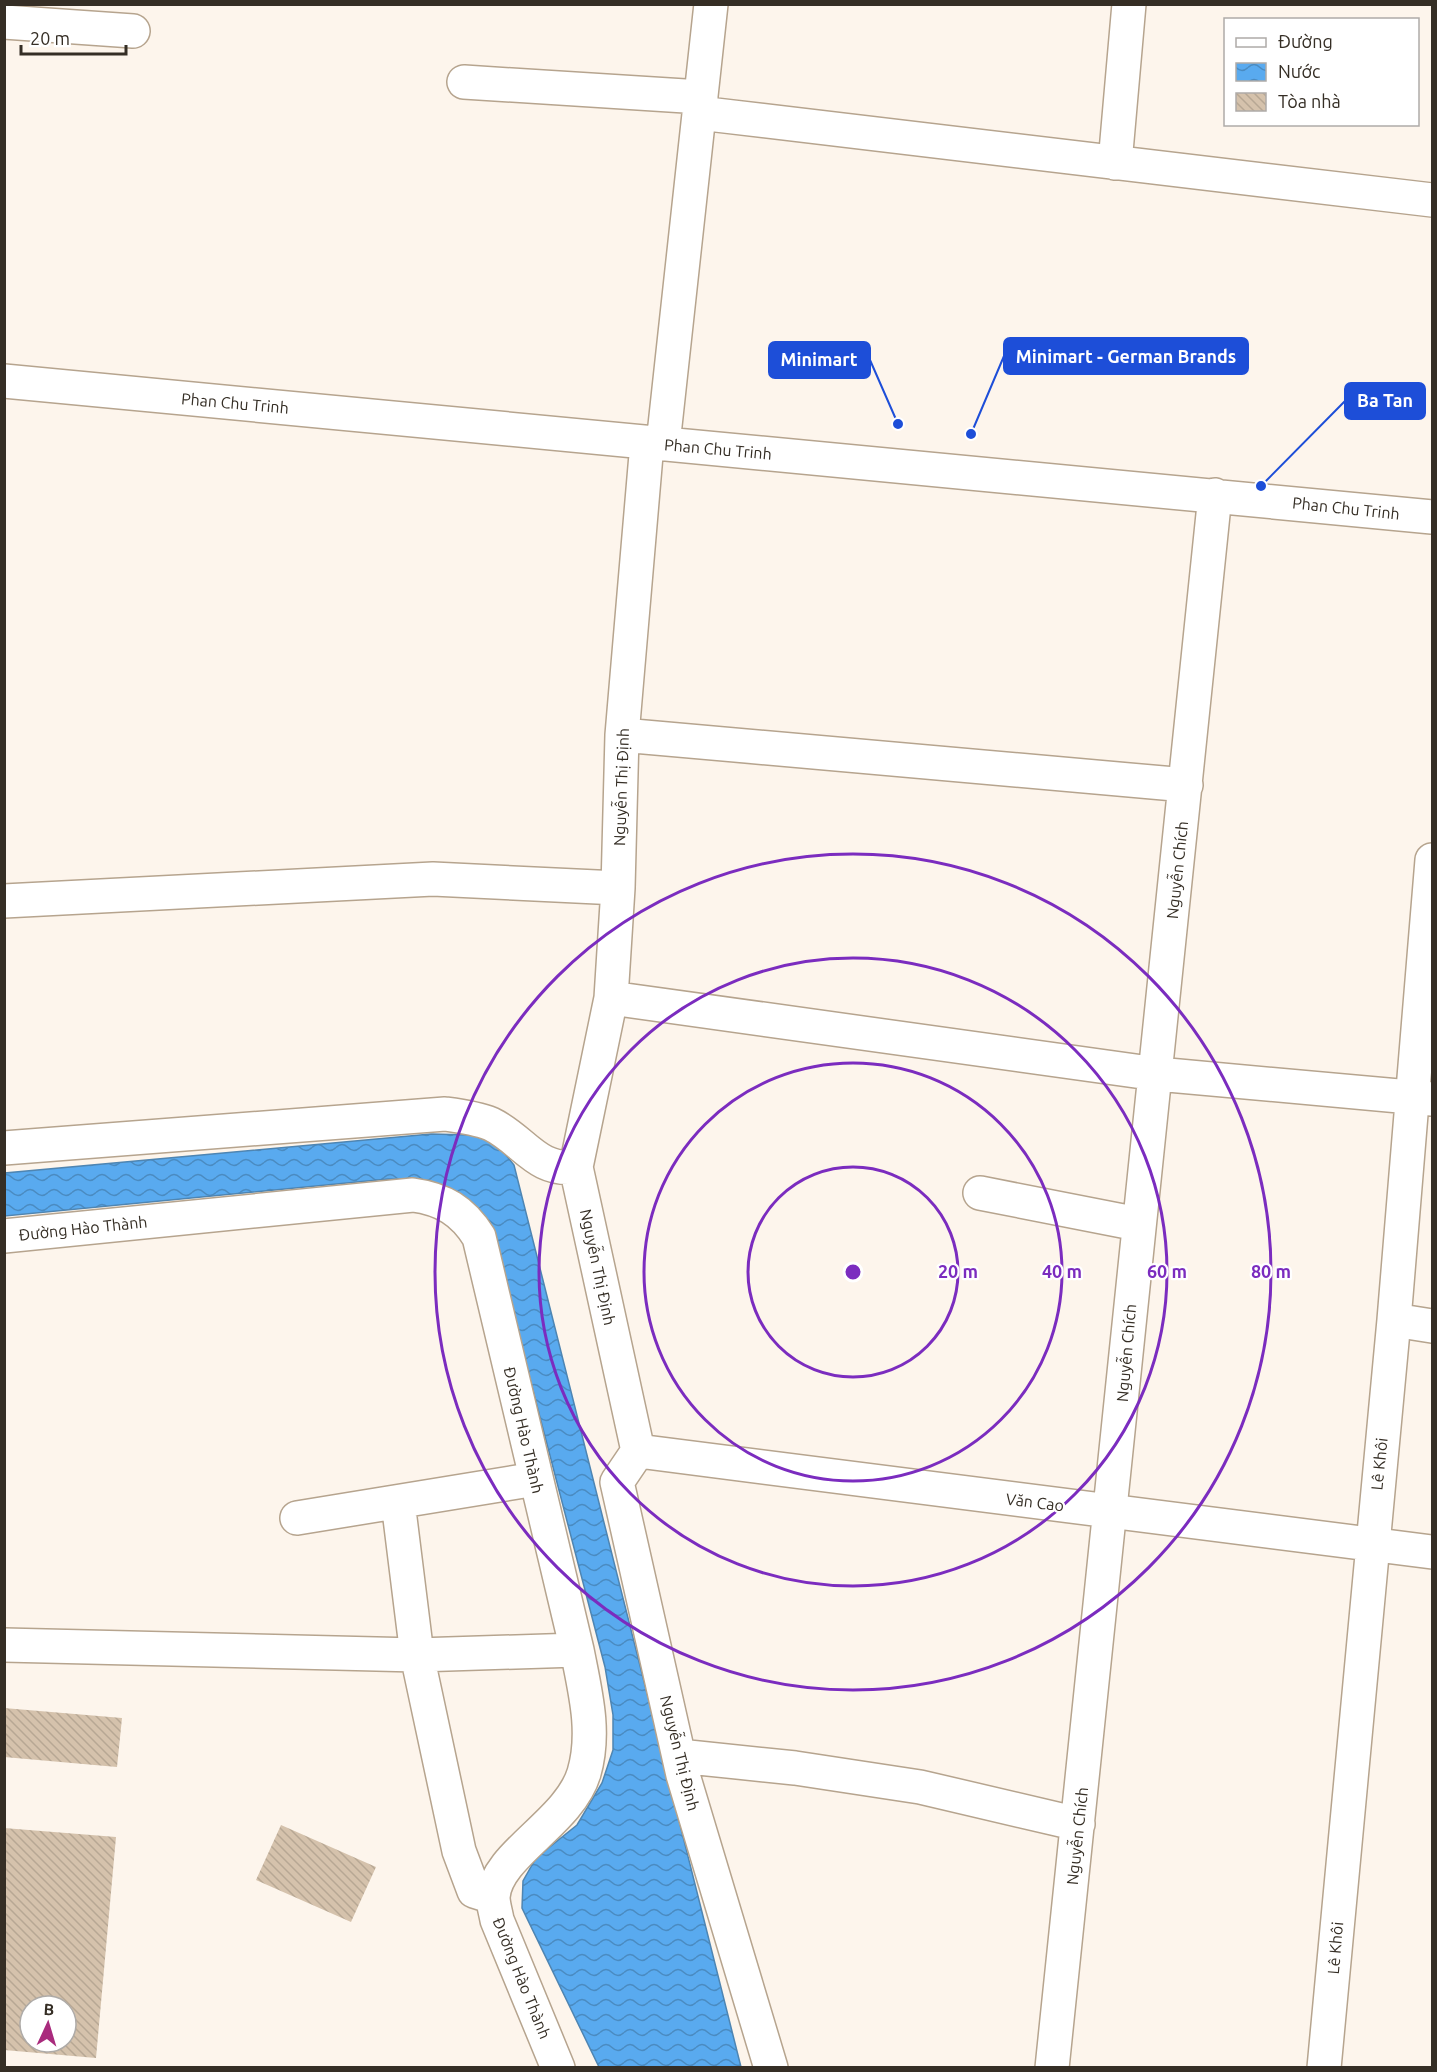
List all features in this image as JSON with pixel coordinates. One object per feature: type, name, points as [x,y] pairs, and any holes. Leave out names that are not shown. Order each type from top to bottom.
[{"type":"street","name":"Nguyễn Thị Định","points":[[711,4],[700,105],[655,443],[622,735],[618,888],[611,998],[576,1167],[638,1451],[617,1482],[679,1756],[771,2067]]},
{"type":"street","points":[[1115,163],[1129,4]]},
{"type":"street","points":[[4,22],[133,32]]},
{"type":"street","points":[[464,82],[700,105],[1115,163],[1432,200]]},
{"type":"street","name":"Phan Chu Trinh","points":[[4,381],[1432,517]]},
{"type":"street","name":"Nguyễn Chích","points":[[1052,2067],[1112,1512],[1138,1224],[1156,1074],[1215,495]]},
{"type":"street","points":[[622,735],[1186,785]]},
{"type":"street","name":"Lê Khôi","points":[[1324,2067],[1371,1545],[1394,1320],[1422,1098],[1432,860]]},
{"type":"street","points":[[4,901],[433,879],[618,888]]},
{"type":"street","points":[[611,998],[1156,1074],[1422,1098]]},
{"type":"street","points":[[4,1148],[445,1114],[491,1124],[547,1165],[564,1168],[576,1167]]},
{"type":"street","points":[[980,1193],[1138,1224]]},
{"type":"street","name":"Đường Hào Thành","points":[[4,1236],[412,1196],[446,1203],[471,1224],[479,1237],[578,1650],[589,1717],[590,1747],[584,1774],[574,1796],[556,1819],[512,1859],[499,1878],[493,1897],[497,1920],[558,2067]]},
{"type":"street","points":[[1394,1320],[1432,1326]]},
{"type":"street","name":"Văn Cao","points":[[638,1451],[1432,1552]]},
{"type":"street","points":[[297,1518],[536,1479]]},
{"type":"street","points":[[398,1502],[417,1655],[459,1851],[474,1891],[493,1897]]},
{"type":"street","points":[[4,1645],[417,1655],[578,1650]]},
{"type":"street","points":[[679,1756],[795,1768],[920,1787],[1078,1824]]},
{"type":"water","points":[[431,1134],[471,1135],[496,1143],[514,1165],[741,2067],[599,2067],[522,1908],[523,1881],[536,1858],[577,1825],[602,1783],[613,1750],[613,1715],[605,1667],[491,1229],[470,1203],[448,1188],[435,1184],[388,1179],[5,1216],[5,1173]]},
{"type":"building","points":[[4,1708],[122,1718],[117,1767],[4,1757]]},
{"type":"building","points":[[281,1825],[376,1867],[351,1922],[256,1880]]},
{"type":"building","points":[[4,1828],[116,1837],[96,2058],[50,2054],[78,2054],[78,1994],[18,1994],[18,2051],[4,2050]]},
{"type":"place","name":"Minimart","points":[[898,424]]},
{"type":"place","name":"Minimart - German Brands","points":[[971,434]]},
{"type":"place","name":"Ba Tan","points":[[1261,486]]}]
